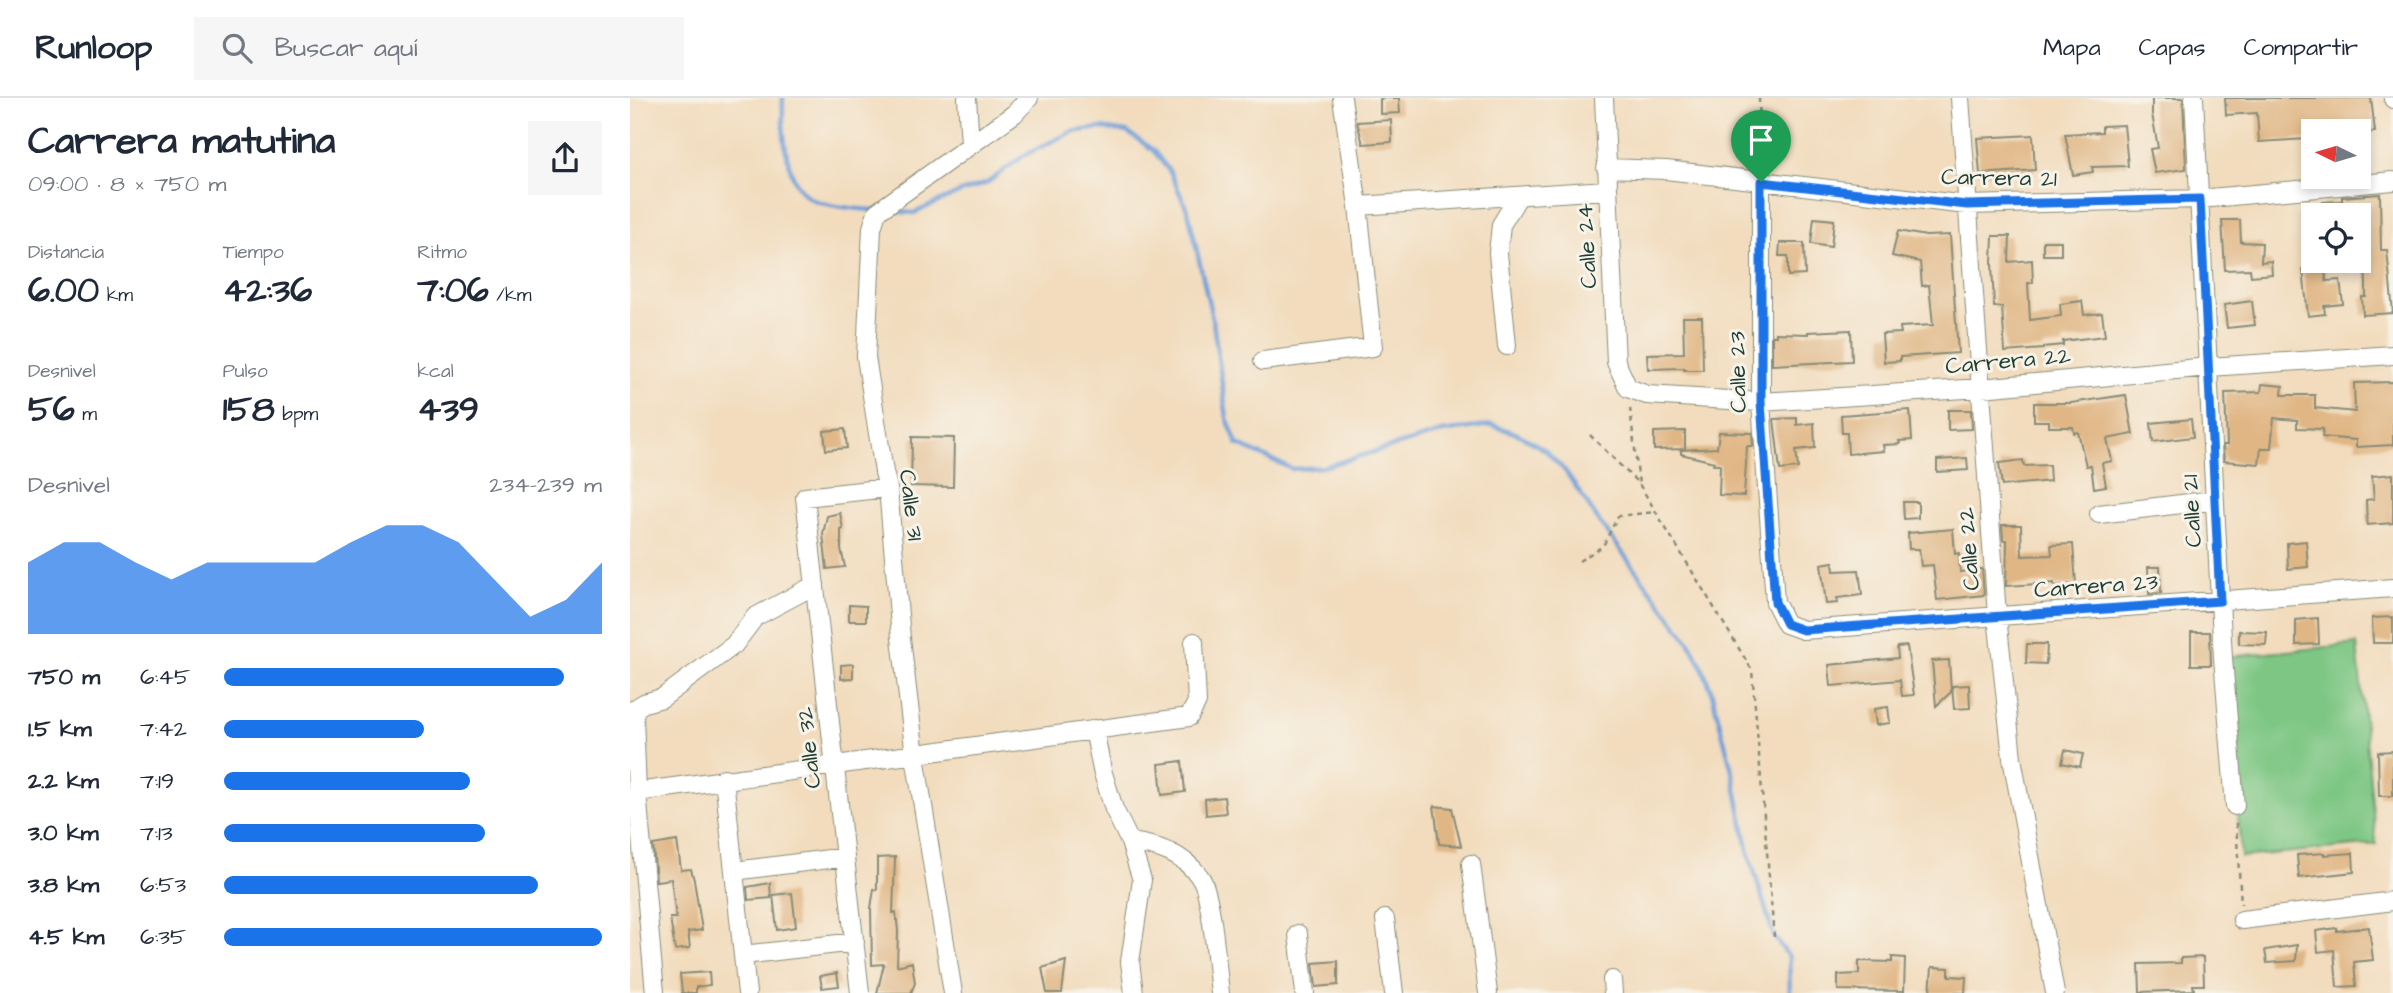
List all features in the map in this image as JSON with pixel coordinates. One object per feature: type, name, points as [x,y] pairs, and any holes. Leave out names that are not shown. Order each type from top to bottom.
[{"type":"street","points":[[967,98],[970,144]]},
{"type":"street","name":"Calle 31","points":[[953,993],[915,755],[901,638],[888,488],[866,357],[872,228],[877,212],[1014,114],[1029,98]]},
{"type":"street","points":[[1263,361],[1373,347],[1359,206],[1342,98]]},
{"type":"street","name":"Calle 24","points":[[1604,98],[1616,362],[1628,388]]},
{"type":"street","name":"Calle 22","points":[[1959,98],[1997,616],[2012,758],[2055,993]]},
{"type":"street","name":"Calle 21","points":[[2194,98],[2214,500],[2235,806]]},
{"type":"street","name":"Carrera 21","points":[[1606,168],[1666,170],[1967,205],[2200,199],[2393,181]]},
{"type":"street","name":"Calle 23","points":[[1761,182],[1761,402],[1775,602],[1786,624],[1803,630]]},
{"type":"street","points":[[1359,206],[1607,190]]},
{"type":"street","points":[[1507,346],[1498,253],[1501,225],[1518,197]]},
{"type":"street","name":"Carrera 22","points":[[1628,388],[1647,395],[1761,402],[1981,388],[2209,367],[2393,355]]},
{"type":"street","name":"Calle 32","points":[[860,993],[805,497],[888,488]]},
{"type":"street","points":[[2099,514],[2214,500]]},
{"type":"street","points":[[655,993],[637,792],[636,708],[662,698],[734,645],[755,617],[815,585]]},
{"type":"street","name":"Carrera 23","points":[[1803,630],[2393,588]]},
{"type":"street","points":[[637,792],[724,778],[1189,717],[1197,702],[1194,642]]},
{"type":"street","points":[[1094,729],[1102,770],[1114,809],[1130,842],[1142,880],[1130,962],[1134,993]]},
{"type":"street","points":[[724,778],[747,993]]},
{"type":"street","points":[[1130,842],[1157,846],[1180,858],[1202,878],[1212,923],[1220,993]]},
{"type":"street","points":[[734,871],[845,857]]},
{"type":"street","points":[[1471,864],[1488,993]]},
{"type":"street","points":[[2242,920],[2393,901]]},
{"type":"street","points":[[1385,919],[1394,993]]},
{"type":"street","points":[[1298,934],[1306,993]]},
{"type":"street","points":[[743,955],[855,943]]},
{"type":"path","points":[[1759,98],[1761,182]]},
{"type":"path","points":[[1628,388],[1639,484]]},
{"type":"path","points":[[1590,435],[1639,484],[1752,670],[1774,937]]},
{"type":"path","points":[[1579,561],[1603,546],[1618,516],[1655,512]]},
{"type":"path","points":[[2235,806],[2242,920]]},
{"type":"green space","points":[[2357,644],[2376,844],[2241,857],[2227,657]]},
{"type":"building","points":[[1399,98],[1400,113],[1380,114],[1380,99]]},
{"type":"building","points":[[2152,98],[2183,98],[2186,169],[2155,173],[2150,149],[2158,148]]},
{"type":"building","points":[[2225,98],[2371,98],[2375,132],[2371,132],[2371,119],[2301,119],[2301,139],[2259,142],[2257,113],[2226,115]]},
{"type":"building","points":[[1391,120],[1392,142],[1363,144],[1357,122]]},
{"type":"building","points":[[2124,125],[2128,166],[2092,167],[2093,172],[2073,175],[2065,134],[2102,132],[2102,126]]},
{"type":"building","points":[[2033,135],[2035,170],[1980,174],[1977,138]]},
{"type":"building","points":[[2380,194],[2381,250],[2387,250],[2393,313],[2363,315],[2365,273],[2371,273],[2371,203],[2323,203],[2342,201],[2342,197]]},
{"type":"building","points":[[1814,218],[1834,220],[1831,247],[1811,244]]},
{"type":"building","points":[[2222,220],[2240,220],[2241,242],[2262,243],[2261,262],[2271,261],[2272,274],[2251,276],[2250,269],[2225,270]]},
{"type":"building","points":[[1898,231],[1926,236],[1950,235],[1958,353],[1900,357],[1900,361],[1884,362],[1882,334],[1901,333],[1900,327],[1933,325],[1929,285],[1922,286],[1920,262],[1892,256]]},
{"type":"building","points":[[1993,236],[2010,236],[2009,262],[2032,260],[2033,283],[2028,283],[2030,320],[2061,316],[2060,304],[2082,301],[2084,315],[2102,313],[2105,336],[2063,341],[2063,345],[2043,349],[2005,352],[2002,307],[1994,307]]},
{"type":"building","points":[[2043,241],[2061,241],[2061,255],[2043,255]]},
{"type":"building","points":[[1780,243],[1804,243],[1805,275],[1788,276],[1788,256],[1779,256]]},
{"type":"building","points":[[2303,273],[2325,273],[2326,281],[2340,280],[2343,304],[2324,306],[2325,314],[2308,316]]},
{"type":"building","points":[[2252,301],[2255,325],[2227,328],[2224,305]]},
{"type":"building","points":[[1683,317],[1702,317],[1703,370],[1648,369],[1647,354],[1684,353]]},
{"type":"building","points":[[1851,330],[1852,361],[1772,365],[1772,336],[1776,336],[1776,333],[1808,334]]},
{"type":"building","points":[[2393,382],[2393,445],[2356,447],[2356,440],[2322,437],[2323,429],[2297,428],[2297,420],[2274,418],[2271,448],[2261,448],[2259,464],[2224,461],[2223,445],[2227,445],[2225,393],[2261,392],[2262,384],[2283,386],[2282,395],[2315,395],[2315,408],[2355,412],[2354,383]]},
{"type":"building","points":[[2126,395],[2133,434],[2107,439],[2112,461],[2102,463],[2106,486],[2094,488],[2091,465],[2086,466],[2078,432],[2074,433],[2073,427],[2049,427],[2049,421],[2034,421],[2034,403],[2071,403]]},
{"type":"building","points":[[1910,410],[1912,440],[1883,445],[1884,451],[1848,454],[1847,433],[1842,433],[1841,415]]},
{"type":"building","points":[[1948,410],[1971,410],[1972,429],[1948,430]]},
{"type":"building","points":[[1797,418],[1797,425],[1814,423],[1815,448],[1796,450],[1798,468],[1780,470],[1774,419]]},
{"type":"building","points":[[2191,419],[2193,437],[2153,442],[2151,423]]},
{"type":"building","points":[[845,429],[847,448],[826,450],[824,431]]},
{"type":"building","points":[[1685,431],[1685,449],[1654,450],[1654,432]]},
{"type":"building","points":[[1719,432],[1752,433],[1753,446],[1747,446],[1744,496],[1719,495],[1720,465],[1681,454],[1681,450],[1717,448]]},
{"type":"building","points":[[912,437],[954,438],[953,487],[911,486]]},
{"type":"building","points":[[1967,458],[1968,470],[1937,472],[1937,460]]},
{"type":"building","points":[[2023,460],[2024,466],[2049,465],[2050,481],[2002,486],[1999,463]]},
{"type":"building","points":[[2393,474],[2393,523],[2367,525],[2366,500],[2374,499],[2372,476]]},
{"type":"building","points":[[1903,502],[1918,502],[1918,518],[1904,519]]},
{"type":"building","points":[[840,513],[843,529],[841,549],[845,567],[827,569],[823,534],[827,516]]},
{"type":"building","points":[[2002,525],[2021,525],[2022,556],[2052,555],[2051,545],[2073,544],[2076,584],[2006,586],[2007,540],[2003,540]]},
{"type":"building","points":[[1953,529],[1960,572],[1982,569],[1984,595],[1937,600],[1933,565],[1921,566],[1919,549],[1909,549],[1908,533]]},
{"type":"building","points":[[2306,541],[2308,567],[2288,569],[2287,543]]},
{"type":"building","points":[[1833,562],[1834,571],[1859,570],[1862,595],[1837,598],[1838,603],[1826,604],[1821,564]]},
{"type":"building","points":[[2148,567],[2160,567],[2161,593],[2149,594]]},
{"type":"building","points":[[849,605],[866,606],[866,621],[849,621]]},
{"type":"building","points":[[2393,617],[2393,643],[2373,643],[2372,618]]},
{"type":"building","points":[[2318,618],[2319,644],[2296,645],[2296,620]]},
{"type":"building","points":[[2239,631],[2267,632],[2266,645],[2239,644]]},
{"type":"building","points":[[2191,632],[2210,632],[2211,665],[2191,665]]},
{"type":"building","points":[[2027,644],[2047,644],[2046,664],[2026,663]]},
{"type":"building","points":[[1907,646],[1914,695],[1902,696],[1900,680],[1831,686],[1829,665],[1898,658],[1897,647]]},
{"type":"building","points":[[1949,660],[1951,692],[1936,706],[1932,661]]},
{"type":"building","points":[[853,664],[853,678],[841,679],[841,665]]},
{"type":"building","points":[[1969,685],[1970,708],[1954,709],[1952,686]]},
{"type":"building","points":[[1888,707],[1890,723],[1876,725],[1874,709]]},
{"type":"building","points":[[2065,750],[2083,754],[2080,767],[2062,763]]},
{"type":"building","points":[[2393,751],[2393,796],[2379,796],[2378,752]]},
{"type":"building","points":[[1182,761],[1185,792],[1162,795],[1159,764]]},
{"type":"building","points":[[1224,797],[1226,813],[1206,815],[1205,799]]},
{"type":"building","points":[[1434,806],[1452,808],[1461,846],[1439,844]]},
{"type":"building","points":[[677,841],[681,870],[691,869],[702,930],[688,932],[690,948],[675,950],[670,918],[676,918],[671,879],[656,881],[653,845]]},
{"type":"building","points":[[2353,853],[2354,872],[2299,878],[2297,855]]},
{"type":"building","points":[[895,857],[893,913],[896,912],[898,931],[897,966],[912,962],[915,983],[911,993],[877,993],[884,964],[872,965],[871,908],[874,889],[877,890],[877,858]]},
{"type":"building","points":[[770,883],[771,898],[748,900],[747,887]]},
{"type":"building","points":[[792,893],[796,927],[777,930],[773,895]]},
{"type":"building","points":[[2369,927],[2373,960],[2354,962],[2356,986],[2337,987],[2334,950],[2318,952],[2316,931]]},
{"type":"building","points":[[2297,945],[2296,961],[2267,963],[2265,950]]},
{"type":"building","points":[[1892,957],[1905,958],[1904,991],[1838,990],[1838,975],[1859,974],[1859,961],[1892,962]]},
{"type":"building","points":[[2203,957],[2204,985],[2193,985],[2194,990],[2140,992],[2139,964],[2181,963],[2181,958]]},
{"type":"building","points":[[1066,961],[1062,993],[1047,993],[1042,968]]},
{"type":"building","points":[[1338,961],[1338,985],[1316,987],[1313,963]]},
{"type":"building","points":[[1932,967],[1949,968],[1949,976],[1966,977],[1965,993],[1930,993]]},
{"type":"building","points":[[709,972],[710,985],[696,987],[696,993],[682,993],[680,974]]},
{"type":"building","points":[[837,973],[839,986],[822,988],[820,976]]},
{"type":"waterway","points":[[783,98],[786,151],[800,189],[808,197],[822,203],[873,210]]},
{"type":"waterway","points":[[889,211],[914,213],[987,183],[1023,156],[1071,132],[1100,128],[1127,132],[1153,150],[1170,172],[1188,211],[1213,322],[1227,418],[1237,444],[1292,469],[1323,467],[1442,432],[1492,425],[1518,434],[1545,450],[1566,472],[1598,520],[1688,640],[1701,664],[1711,690],[1733,774],[1749,854],[1774,937],[1789,957],[1790,993]]},
{"type":"route","points":[[1761,182],[1967,205],[2200,199],[2220,601],[1803,630],[1786,624],[1775,602],[1761,402],[1761,182]]}]
